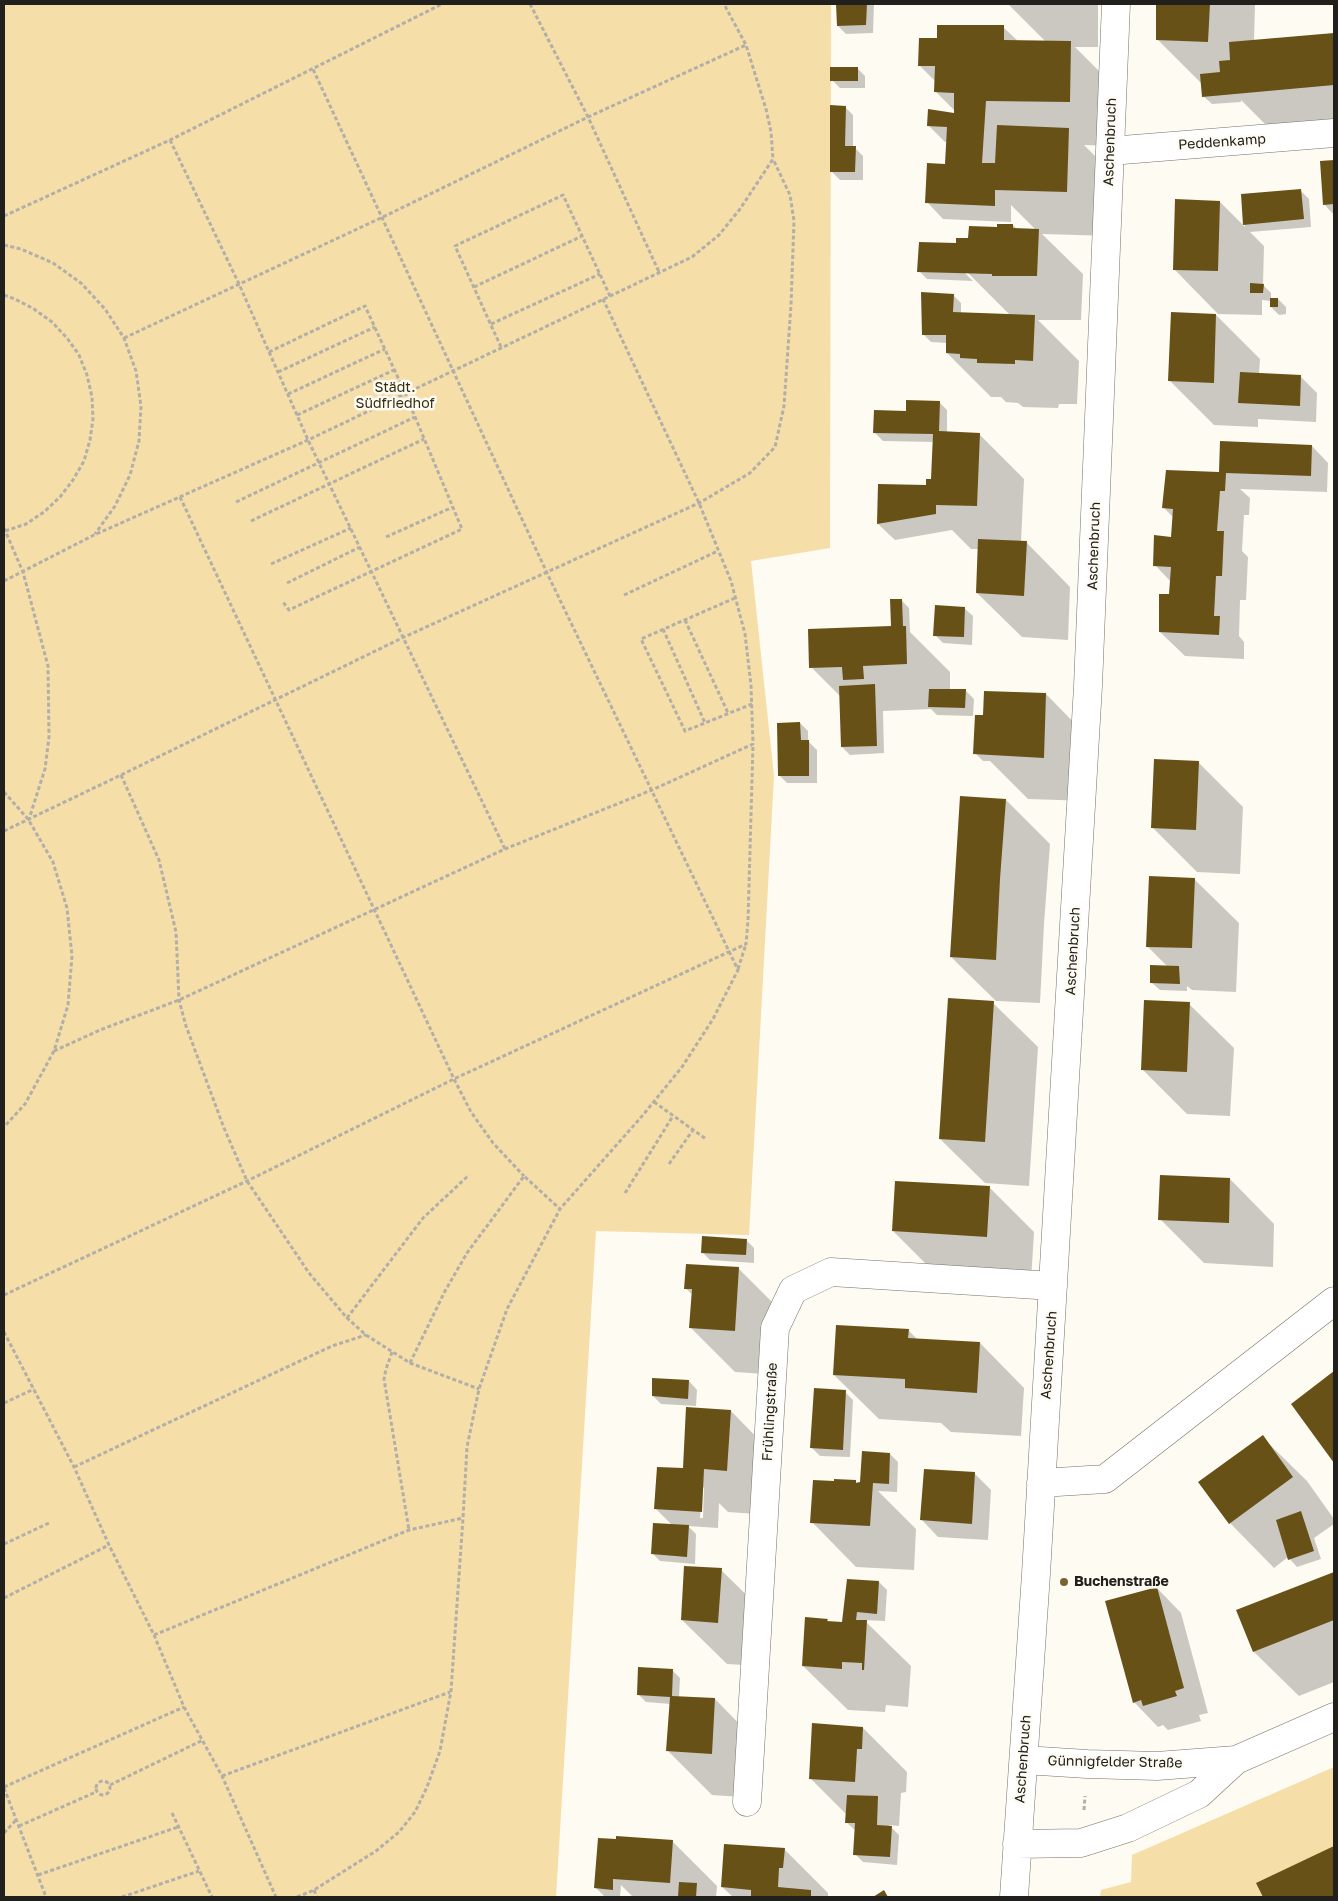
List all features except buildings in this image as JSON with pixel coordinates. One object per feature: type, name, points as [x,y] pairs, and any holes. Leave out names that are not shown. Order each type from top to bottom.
[{"type":"street","name":"Aschenbruch","points":[[1014,1897],[1041,1483],[1088,686],[1116,4]]},
{"type":"street","name":"Peddenkamp","points":[[1110,151],[1334,133]]},
{"type":"street","name":"Frühlingstraße","points":[[747,1802],[775,1328],[793,1290],[831,1272],[1053,1286]]},
{"type":"street","points":[[1041,1483],[1104,1479],[1334,1301]]},
{"type":"street","name":"Günnigfelder Straße","points":[[1017,1844],[1081,1843],[1128,1828],[1198,1794],[1236,1760],[1334,1717]]},
{"type":"street","name":"Günnigfelder Straße","points":[[1024,1760],[1157,1766],[1236,1760]]},
{"type":"path","points":[[4,216],[170,140],[312,67],[442,4]]},
{"type":"path","points":[[530,4],[588,117],[659,272]]},
{"type":"path","points":[[4,830],[402,638],[699,503],[750,473],[775,447],[784,406],[791,305],[794,221],[790,196],[773,158],[771,132],[766,109],[746,45],[724,4]]},
{"type":"path","points":[[124,338],[383,217],[588,117],[746,45]]},
{"type":"path","points":[[312,67],[547,573],[738,970]]},
{"type":"path","points":[[170,140],[239,284],[308,440],[504,848]]},
{"type":"path","points":[[4,581],[94,535],[308,440],[692,257],[719,235],[740,209],[773,158]]},
{"type":"path","points":[[502,347],[455,246],[563,195],[610,296]]},
{"type":"path","points":[[474,288],[582,236]]},
{"type":"path","points":[[4,245],[21,248],[53,263],[81,283],[105,309],[124,338],[136,371],[141,406],[139,441],[127,483],[115,506],[94,535]]},
{"type":"path","points":[[491,324],[600,274]]},
{"type":"path","points":[[4,295],[34,309],[52,322],[67,338],[87,376],[92,397],[93,419],[88,447],[84,461],[73,480],[60,497],[44,512],[26,524],[4,529],[23,572],[48,666],[48,745],[45,768],[28,819]]},
{"type":"path","points":[[297,1897],[314,1890],[376,1851],[399,1832],[415,1812],[427,1787],[440,1752],[450,1692],[463,1518],[466,1447],[480,1389],[507,1309],[560,1209],[654,1102],[682,1067],[708,1027],[738,970],[746,944],[753,744],[752,704],[745,634],[732,581],[699,503],[603,299]]},
{"type":"path","points":[[269,352],[365,306],[405,393],[462,529],[289,610],[283,602]]},
{"type":"path","points":[[278,372],[375,327]]},
{"type":"path","points":[[288,394],[385,349]]},
{"type":"path","points":[[297,415],[394,370]]},
{"type":"path","points":[[236,502],[415,417]]},
{"type":"path","points":[[251,521],[330,485],[424,438]]},
{"type":"path","points":[[180,496],[471,1112],[493,1143],[524,1176],[560,1209]]},
{"type":"path","points":[[386,537],[453,507]]},
{"type":"path","points":[[271,564],[351,528]]},
{"type":"path","points":[[287,583],[360,547]]},
{"type":"path","points":[[624,595],[718,551]]},
{"type":"path","points":[[736,598],[641,639],[685,731],[752,704]]},
{"type":"path","points":[[684,620],[728,713]]},
{"type":"path","points":[[663,629],[705,723]]},
{"type":"path","points":[[54,1051],[100,1030],[179,1000],[504,848],[652,790],[753,744]]},
{"type":"path","points":[[121,775],[159,860],[176,932],[179,1000],[186,1026],[224,1128],[247,1181],[309,1273],[347,1318],[366,1335],[410,1363],[480,1389]]},
{"type":"path","points":[[4,792],[28,819],[53,862],[67,908],[72,956],[68,1004],[54,1051],[25,1104],[4,1126]]},
{"type":"path","points":[[4,1295],[247,1181],[454,1079],[746,944]]},
{"type":"path","points":[[654,1102],[706,1139]]},
{"type":"path","points":[[625,1193],[673,1116]]},
{"type":"path","points":[[669,1164],[692,1130]]},
{"type":"path","points":[[347,1318],[423,1218],[470,1175]]},
{"type":"path","points":[[410,1363],[445,1291],[467,1253],[524,1176]]},
{"type":"path","points":[[4,1332],[74,1467],[109,1545],[154,1635],[184,1707],[222,1776],[276,1897]]},
{"type":"path","points":[[74,1467],[332,1346],[366,1335]]},
{"type":"path","points":[[392,1351],[384,1379],[409,1530]]},
{"type":"path","points":[[4,1403],[34,1389]]},
{"type":"path","points":[[154,1635],[409,1530],[463,1518]]},
{"type":"path","points":[[4,1544],[49,1524]]},
{"type":"path","points":[[4,1598],[109,1545]]},
{"type":"path","points":[[222,1776],[450,1692]]},
{"type":"path","points":[[46,1897],[4,1788],[184,1707]]},
{"type":"path","points":[[110,1785],[203,1740]]},
{"type":"path","points":[[1081,1843],[1087,1764]]},
{"type":"path","points":[[96,1792],[96,1786],[100,1782],[105,1781],[110,1785]]},
{"type":"path","points":[[96,1792],[101,1796],[106,1795],[110,1791],[110,1785]]},
{"type":"path","points":[[19,1826],[96,1792]]},
{"type":"path","points":[[172,1813],[212,1897]]},
{"type":"path","points":[[4,1833],[16,1820]]},
{"type":"path","points":[[38,1875],[178,1827]]},
{"type":"path","points":[[122,1897],[199,1871]]},
{"type":"path","points":[[314,1890],[317,1897]]},
{"type":"green space","name":"Städt. Südfriedhof","points":[[4,4],[831,4],[830,548],[751,561],[774,776],[749,1235],[596,1231],[556,1897],[4,1897]]},
{"type":"green space","points":[[1334,1767],[1334,1897],[1100,1897],[1101,1890],[1131,1882],[1132,1855]]},
{"type":"place","name":"Buchenstraße","points":[[1064,1582]]}]
